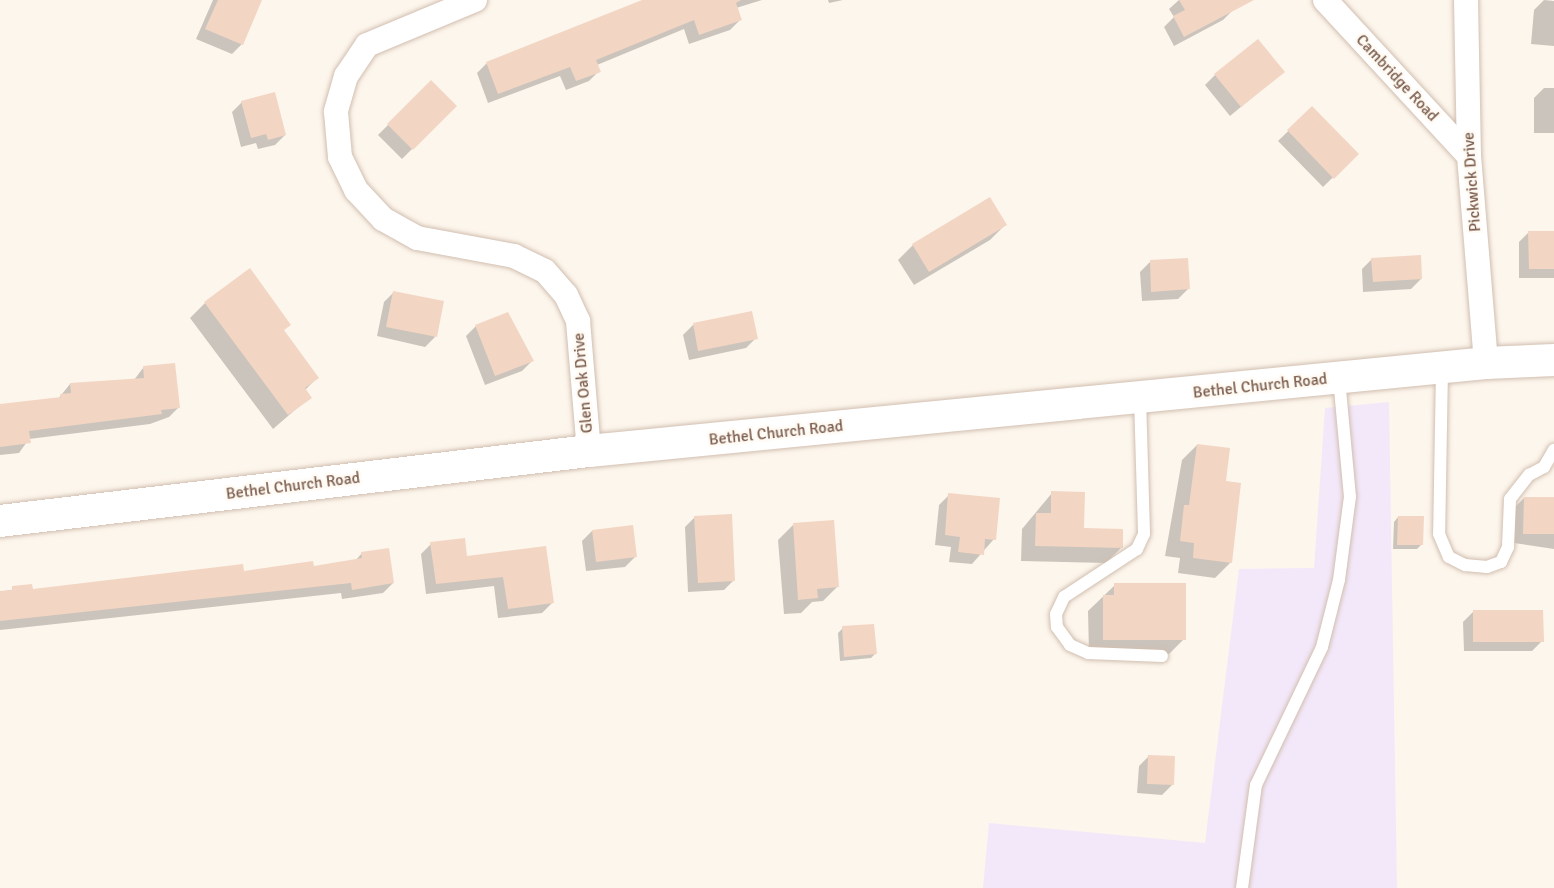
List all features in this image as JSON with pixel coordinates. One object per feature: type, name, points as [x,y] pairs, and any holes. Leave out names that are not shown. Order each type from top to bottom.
[{"type":"street","name":"Glen Oak Drive","points":[[475,0],[367,45],[346,76],[336,112],[340,157],[356,190],[383,219],[417,238],[514,256],[545,271],[566,295],[578,321],[590,451]]},
{"type":"street","name":"Cambridge Road","points":[[1325,0],[1469,156]]},
{"type":"street","name":"Pickwick Drive","points":[[1466,0],[1469,156],[1485,363]]},
{"type":"street","name":"Bethel Church Road","points":[[0,521],[590,451],[1485,363],[1554,360]]},
{"type":"lane","points":[[1442,368],[1439,534],[1449,557],[1466,566],[1487,567],[1501,562],[1508,547],[1510,499],[1529,475],[1544,467],[1554,450]]},
{"type":"lane","points":[[1242,888],[1256,785],[1322,647],[1339,580],[1350,497],[1339,378]]},
{"type":"lane","points":[[1140,397],[1144,534],[1137,549],[1064,597],[1056,614],[1057,627],[1070,645],[1088,653],[1162,656]]},
{"type":"shaded area","points":[[1389,402],[1397,888],[983,888],[989,823],[1205,843],[1239,569],[1314,568],[1325,408]]},
{"type":"building","points":[[218,0],[262,0],[243,45],[205,29]]},
{"type":"building","points":[[642,0],[741,0],[736,3],[742,20],[699,35],[694,20],[596,60],[601,72],[576,81],[570,67],[498,94],[486,62]]},
{"type":"building","points":[[1179,0],[1254,0],[1184,37],[1173,16],[1185,10]]},
{"type":"building","points":[[1258,39],[1285,72],[1241,107],[1214,74]]},
{"type":"building","points":[[431,80],[457,106],[413,150],[387,124]]},
{"type":"building","points":[[275,92],[286,135],[268,140],[266,134],[251,138],[241,101]]},
{"type":"building","points":[[1312,106],[1359,154],[1334,179],[1287,130]]},
{"type":"building","points":[[990,197],[1007,225],[929,272],[912,244]]},
{"type":"building","points":[[1528,231],[1554,231],[1554,269],[1529,269]]},
{"type":"building","points":[[1421,255],[1422,279],[1373,282],[1371,258]]},
{"type":"building","points":[[1188,258],[1190,289],[1151,292],[1150,260]]},
{"type":"building","points":[[250,268],[291,325],[284,330],[319,378],[305,388],[312,398],[288,415],[204,302]]},
{"type":"building","points":[[393,291],[444,301],[437,337],[386,327]]},
{"type":"building","points":[[752,311],[758,339],[698,351],[693,323]]},
{"type":"building","points":[[508,312],[534,361],[495,376],[475,325]]},
{"type":"building","points":[[175,363],[180,408],[161,410],[162,414],[29,431],[31,443],[0,447],[0,404],[61,397],[60,394],[71,393],[70,383],[144,378],[143,366]]},
{"type":"building","points":[[1197,444],[1230,448],[1226,481],[1241,483],[1232,563],[1193,558],[1194,543],[1180,541],[1184,505],[1189,505]]},
{"type":"building","points":[[1051,491],[1085,492],[1084,528],[1123,529],[1123,548],[1035,546],[1036,513],[1051,513]]},
{"type":"building","points":[[948,493],[1000,498],[996,540],[985,539],[984,555],[958,552],[960,537],[945,535]]},
{"type":"building","points":[[1524,497],[1554,497],[1554,534],[1523,534]]},
{"type":"building","points":[[732,514],[735,581],[698,583],[694,516]]},
{"type":"building","points":[[1398,516],[1424,516],[1423,545],[1397,545]]},
{"type":"building","points":[[834,520],[839,587],[817,589],[818,598],[798,600],[793,523]]},
{"type":"building","points":[[633,525],[637,557],[596,562],[592,530]]},
{"type":"building","points":[[465,538],[467,556],[546,546],[554,603],[508,609],[503,577],[436,584],[430,542]]},
{"type":"building","points":[[389,548],[394,583],[352,590],[351,583],[0,621],[0,591],[12,590],[12,586],[32,584],[33,589],[243,564],[244,571],[313,561],[314,566],[362,558],[361,552]]},
{"type":"building","points":[[1114,583],[1186,583],[1186,640],[1103,640],[1103,595],[1114,595]]},
{"type":"building","points":[[1473,610],[1543,610],[1544,642],[1473,642]]},
{"type":"building","points":[[874,624],[877,654],[844,657],[842,626]]},
{"type":"building","points":[[1148,755],[1175,756],[1174,785],[1147,784]]}]
